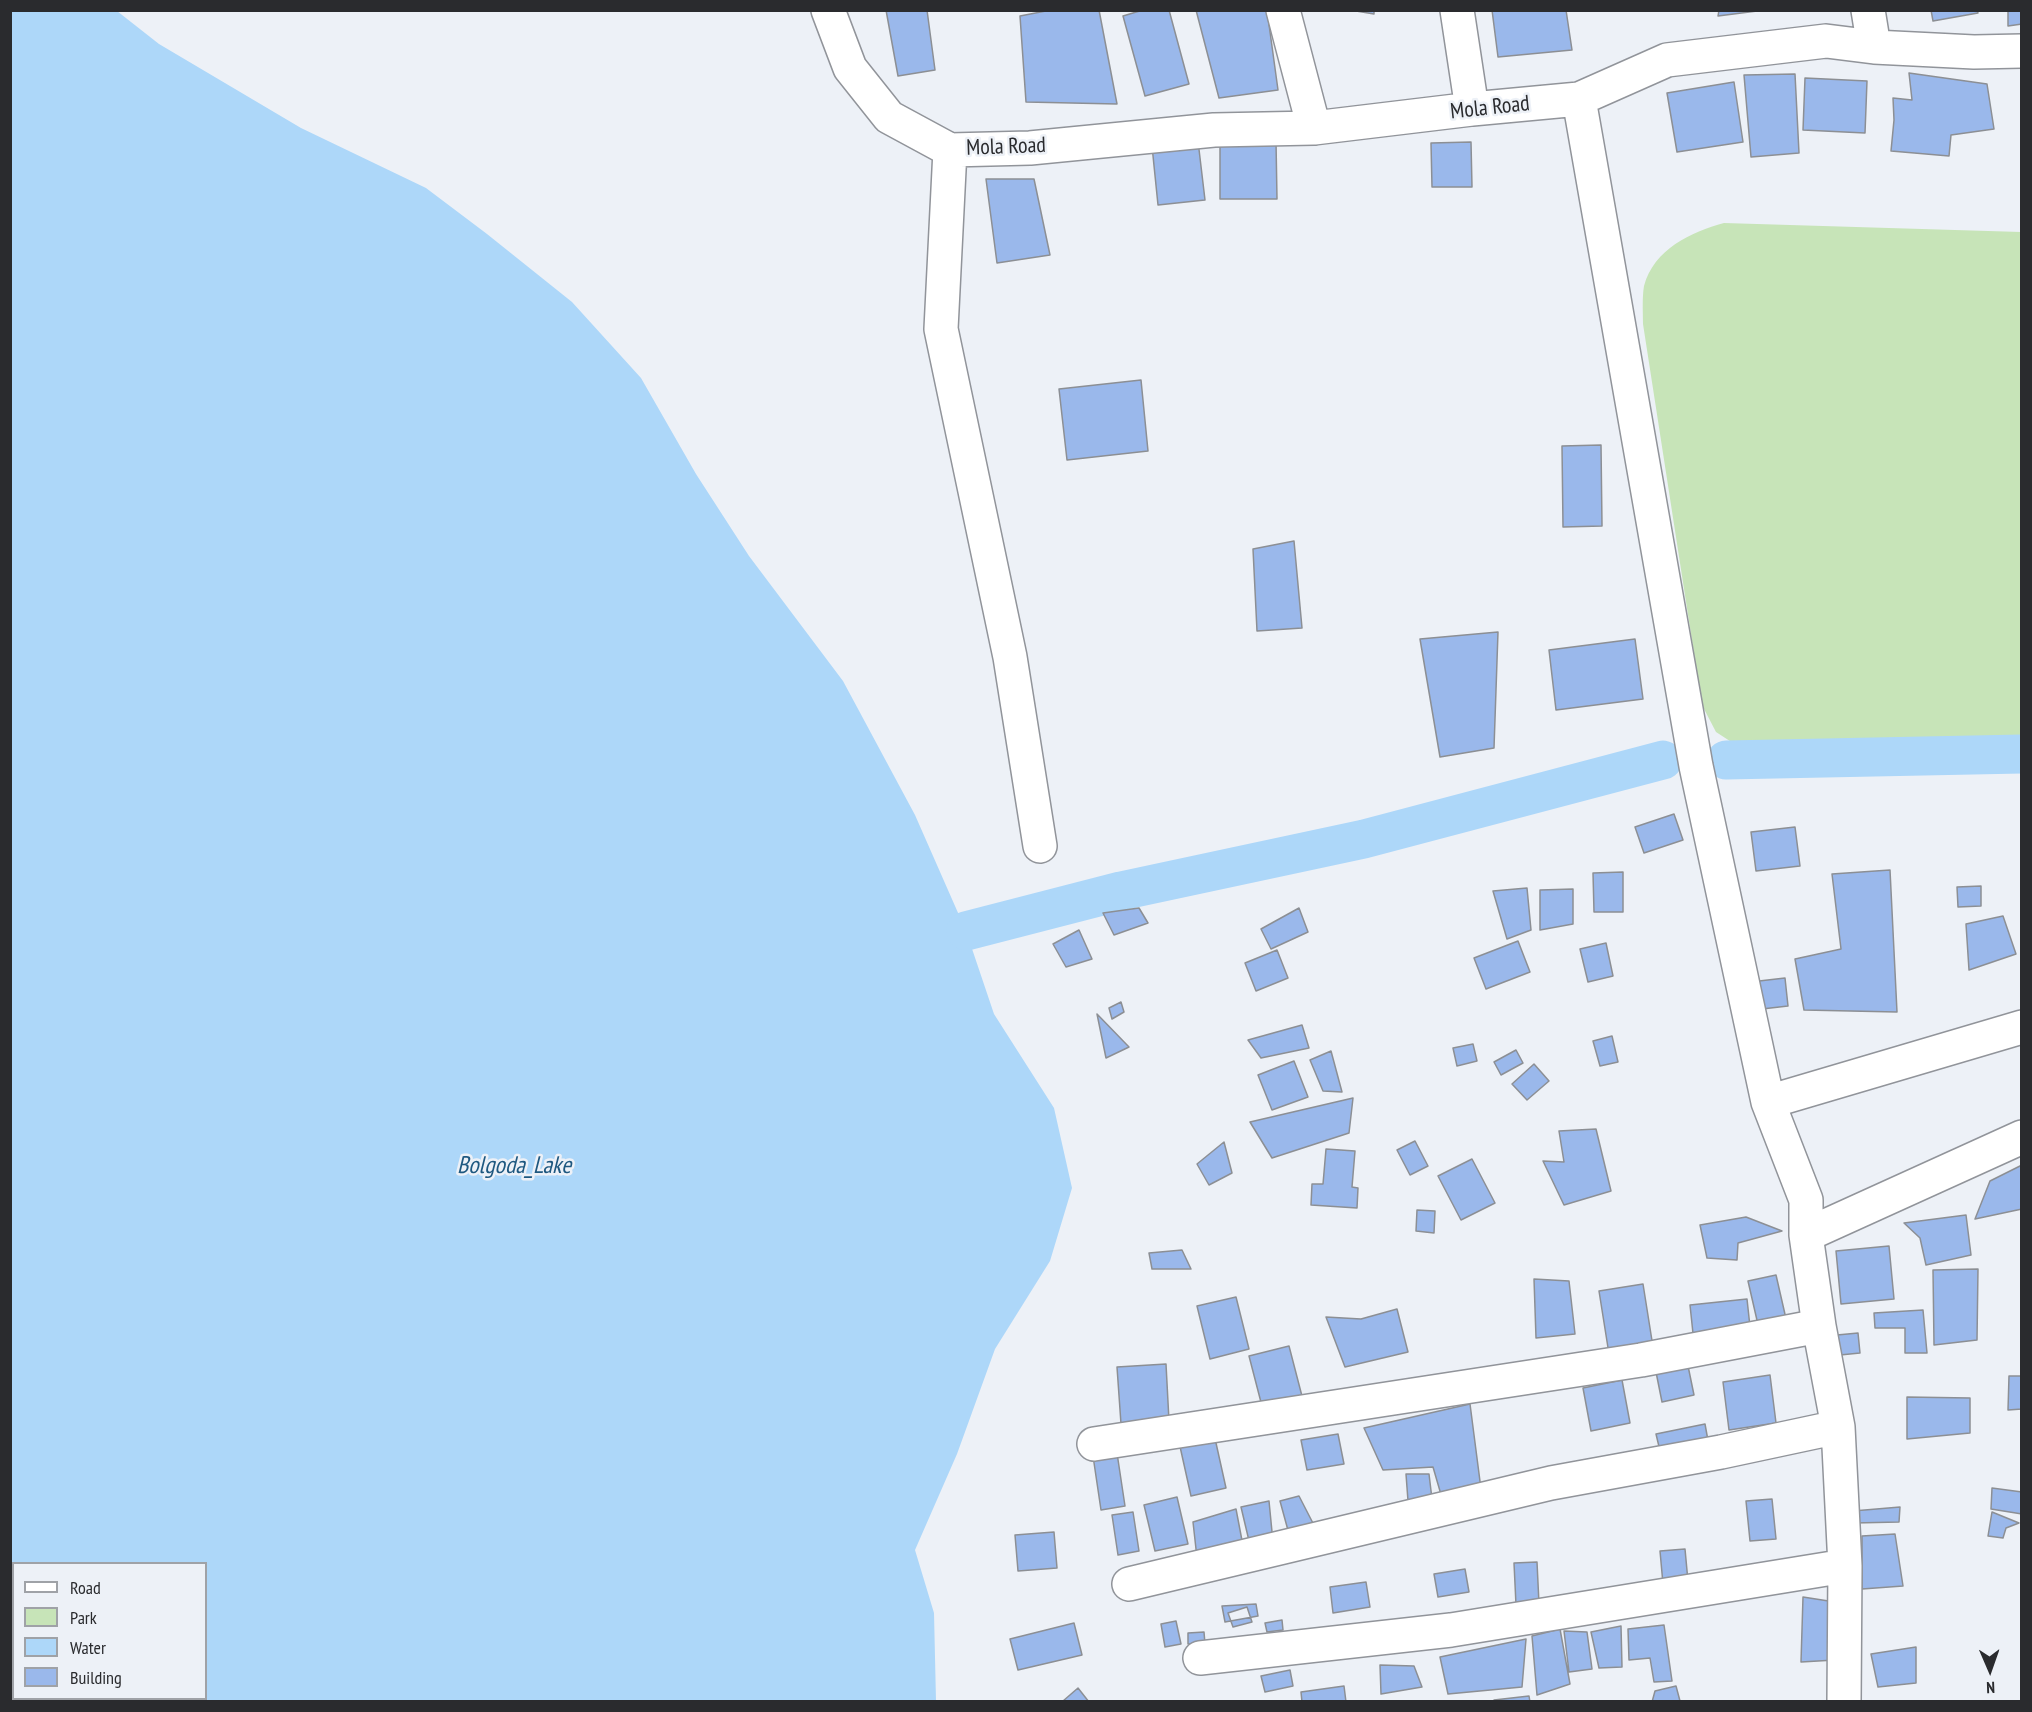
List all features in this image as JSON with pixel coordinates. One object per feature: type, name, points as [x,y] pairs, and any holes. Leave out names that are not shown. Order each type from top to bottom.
[{"type":"street","points":[[828,10],[850,68],[890,117],[950,150],[941,329],[1010,657],[1040,846]]},
{"type":"street","points":[[1283,10],[1314,128]]},
{"type":"street","points":[[1456,10],[1472,110]]},
{"type":"street","points":[[1868,10],[1874,46]]},
{"type":"street","name":"Mola Road","points":[[950,150],[1030,148],[1214,130],[1314,128],[1579,99],[1667,60],[1826,41],[1974,52],[2022,51]]},
{"type":"street","points":[[1579,99],[1696,766],[1768,1102],[1806,1200],[1806,1235],[1819,1326],[1838,1427],[1845,1566],[1844,1701]]},
{"type":"street","points":[[1768,1102],[2022,1027]]},
{"type":"street","points":[[1806,1235],[2022,1137]]},
{"type":"street","points":[[1094,1444],[1641,1360],[1819,1326]]},
{"type":"street","points":[[1129,1584],[1551,1483],[1721,1452],[1838,1427]]},
{"type":"street","points":[[1200,1659],[1451,1630],[1845,1566]]},
{"type":"green space","points":[[1724,223],[2021,232],[2021,763],[1772,751],[1736,745],[1716,732],[1702,705],[1643,324],[1643,300],[1644,286],[1649,273],[1665,252],[1699,231]]},
{"type":"water","name":"Bolgoda_Lake","points":[[11,10],[117,11],[159,44],[301,128],[426,188],[572,302],[641,378],[696,474],[749,556],[843,681],[915,815],[966,931],[994,1014],[1054,1108],[1072,1188],[1050,1261],[995,1349],[957,1454],[915,1550],[934,1613],[936,1701],[11,1701]]},
{"type":"building","points":[[886,10],[927,10],[935,70],[898,76]]},
{"type":"building","points":[[1051,10],[1099,10],[1117,104],[1026,102],[1020,16]]},
{"type":"building","points":[[1143,10],[1169,10],[1189,84],[1145,96],[1123,16]]},
{"type":"building","points":[[1196,10],[1267,10],[1278,90],[1219,98]]},
{"type":"building","points":[[1350,10],[1374,10],[1374,14]]},
{"type":"building","points":[[1492,10],[1566,10],[1572,50],[1498,57]]},
{"type":"building","points":[[1719,10],[1765,10],[1718,16]]},
{"type":"building","points":[[1931,10],[1977,10],[1978,13],[1933,21]]},
{"type":"building","points":[[2008,10],[2022,10],[2022,24],[2008,26]]},
{"type":"building","points":[[1909,73],[1987,84],[1994,129],[1951,135],[1949,156],[1891,151],[1894,120],[1893,98],[1912,100]]},
{"type":"building","points":[[1795,74],[1799,153],[1751,157],[1744,75]]},
{"type":"building","points":[[1805,78],[1867,81],[1865,133],[1803,130]]},
{"type":"building","points":[[1734,82],[1743,142],[1677,152],[1667,93]]},
{"type":"building","points":[[1198,141],[1205,200],[1158,205],[1152,146]]},
{"type":"building","points":[[1220,141],[1276,141],[1277,199],[1220,199]]},
{"type":"building","points":[[1471,142],[1472,187],[1432,187],[1431,143]]},
{"type":"building","points":[[986,179],[1034,179],[1050,255],[997,263]]},
{"type":"building","points":[[1141,380],[1148,451],[1067,460],[1059,389]]},
{"type":"building","points":[[1601,445],[1602,526],[1563,527],[1562,446]]},
{"type":"building","points":[[1294,541],[1302,628],[1257,631],[1253,549]]},
{"type":"building","points":[[1498,632],[1494,748],[1440,757],[1420,639]]},
{"type":"building","points":[[1635,639],[1643,699],[1556,710],[1549,650]]},
{"type":"building","points":[[1674,814],[1683,840],[1644,853],[1635,827]]},
{"type":"building","points":[[1795,827],[1800,866],[1756,871],[1751,832]]},
{"type":"building","points":[[1890,870],[1897,1012],[1804,1010],[1795,959],[1841,949],[1832,874]]},
{"type":"building","points":[[1623,872],[1623,912],[1594,912],[1593,873]]},
{"type":"building","points":[[1981,886],[1981,906],[1958,907],[1957,887]]},
{"type":"building","points":[[1527,888],[1531,930],[1507,939],[1493,891]]},
{"type":"building","points":[[1573,889],[1573,924],[1540,930],[1540,890]]},
{"type":"building","points":[[1139,908],[1148,923],[1114,935],[1103,913]]},
{"type":"building","points":[[1299,908],[1308,932],[1271,949],[1261,929]]},
{"type":"building","points":[[2003,916],[2016,954],[1969,970],[1966,924]]},
{"type":"building","points":[[1079,930],[1092,959],[1066,967],[1053,944]]},
{"type":"building","points":[[1518,941],[1530,972],[1486,989],[1474,958]]},
{"type":"building","points":[[1606,943],[1613,976],[1588,982],[1580,949]]},
{"type":"building","points":[[1277,950],[1288,978],[1256,991],[1245,963]]},
{"type":"building","points":[[1785,978],[1788,1006],[1762,1009],[1759,981]]},
{"type":"building","points":[[1121,1002],[1124,1012],[1112,1019],[1109,1008]]},
{"type":"building","points":[[1097,1014],[1129,1047],[1106,1058]]},
{"type":"building","points":[[1302,1025],[1309,1048],[1261,1058],[1248,1040]]},
{"type":"building","points":[[1612,1036],[1618,1062],[1600,1066],[1593,1041]]},
{"type":"building","points":[[1473,1044],[1477,1061],[1457,1066],[1453,1048]]},
{"type":"building","points":[[1516,1050],[1523,1063],[1501,1075],[1494,1062]]},
{"type":"building","points":[[1331,1051],[1342,1092],[1323,1091],[1310,1060]]},
{"type":"building","points":[[1294,1061],[1308,1097],[1272,1110],[1258,1075]]},
{"type":"building","points":[[1534,1064],[1549,1081],[1527,1100],[1512,1084]]},
{"type":"building","points":[[1353,1098],[1349,1133],[1272,1158],[1250,1122]]},
{"type":"building","points":[[1596,1129],[1611,1191],[1564,1205],[1543,1161],[1564,1162],[1559,1131]]},
{"type":"building","points":[[1415,1141],[1428,1166],[1410,1175],[1397,1150]]},
{"type":"building","points":[[1224,1142],[1232,1173],[1209,1185],[1197,1164]]},
{"type":"building","points":[[1326,1149],[1355,1151],[1352,1187],[1358,1188],[1357,1208],[1311,1205],[1312,1184],[1323,1184]]},
{"type":"building","points":[[1472,1159],[1495,1203],[1461,1220],[1438,1176]]},
{"type":"building","points":[[2022,1165],[2022,1209],[1975,1219],[1990,1181]]},
{"type":"building","points":[[1417,1210],[1435,1211],[1434,1233],[1416,1231]]},
{"type":"building","points":[[1966,1215],[1971,1255],[1926,1265],[1920,1238],[1904,1223]]},
{"type":"building","points":[[1746,1217],[1782,1231],[1738,1243],[1737,1260],[1707,1258],[1700,1225]]},
{"type":"building","points":[[1889,1246],[1894,1299],[1841,1304],[1836,1251]]},
{"type":"building","points":[[1182,1250],[1191,1269],[1152,1269],[1149,1253]]},
{"type":"building","points":[[1978,1269],[1977,1340],[1934,1345],[1933,1270]]},
{"type":"building","points":[[1776,1275],[1787,1323],[1759,1329],[1748,1281]]},
{"type":"building","points":[[1534,1279],[1569,1281],[1575,1334],[1536,1338]]},
{"type":"building","points":[[1643,1284],[1653,1347],[1609,1354],[1599,1291]]},
{"type":"building","points":[[1236,1297],[1249,1349],[1210,1359],[1197,1306]]},
{"type":"building","points":[[1747,1299],[1751,1336],[1694,1343],[1690,1305]]},
{"type":"building","points":[[1397,1309],[1408,1352],[1345,1367],[1326,1317],[1361,1319]]},
{"type":"building","points":[[1923,1310],[1927,1353],[1905,1353],[1905,1328],[1875,1328],[1874,1313]]},
{"type":"building","points":[[1858,1333],[1860,1353],[1840,1355],[1837,1335]]},
{"type":"building","points":[[1289,1346],[1303,1400],[1263,1410],[1249,1356]]},
{"type":"building","points":[[1687,1361],[1694,1395],[1662,1402],[1655,1367]]},
{"type":"building","points":[[1166,1364],[1169,1421],[1121,1424],[1117,1367]]},
{"type":"building","points":[[1770,1375],[1776,1423],[1729,1430],[1723,1382]]},
{"type":"building","points":[[2009,1376],[2022,1376],[2022,1409],[2008,1410]]},
{"type":"building","points":[[1622,1380],[1630,1423],[1591,1431],[1583,1388]]},
{"type":"building","points":[[1907,1397],[1970,1398],[1970,1433],[1907,1439]]},
{"type":"building","points":[[1470,1404],[1481,1489],[1442,1498],[1433,1467],[1383,1470],[1364,1428]]},
{"type":"building","points":[[1705,1424],[1709,1446],[1661,1455],[1656,1434]]},
{"type":"building","points":[[1214,1434],[1226,1488],[1191,1496],[1179,1442]]},
{"type":"building","points":[[1338,1434],[1344,1464],[1307,1470],[1301,1440]]},
{"type":"building","points":[[1117,1453],[1125,1506],[1101,1510],[1093,1456]]},
{"type":"building","points":[[1406,1474],[1429,1474],[1432,1499],[1408,1501]]},
{"type":"building","points":[[1992,1488],[2022,1492],[2022,1514],[1991,1509]]},
{"type":"building","points":[[1299,1496],[1317,1531],[1289,1534],[1280,1501]]},
{"type":"building","points":[[1177,1497],[1188,1544],[1155,1551],[1144,1505]]},
{"type":"building","points":[[1772,1499],[1776,1539],[1750,1541],[1746,1501]]},
{"type":"building","points":[[1269,1501],[1273,1542],[1250,1545],[1241,1507]]},
{"type":"building","points":[[1900,1507],[1899,1522],[1854,1523],[1853,1511]]},
{"type":"building","points":[[1236,1509],[1244,1551],[1197,1558],[1193,1522]]},
{"type":"building","points":[[1133,1512],[1139,1551],[1118,1555],[1112,1515]]},
{"type":"building","points":[[1992,1512],[2019,1523],[2006,1528],[2003,1538],[1988,1536]]},
{"type":"building","points":[[1054,1532],[1057,1568],[1018,1571],[1015,1535]]},
{"type":"building","points":[[1895,1534],[1903,1586],[1862,1589],[1862,1536]]},
{"type":"building","points":[[1685,1549],[1689,1592],[1664,1595],[1660,1551]]},
{"type":"building","points":[[1537,1562],[1539,1604],[1516,1605],[1514,1563]]},
{"type":"building","points":[[1465,1569],[1469,1592],[1438,1597],[1434,1574]]},
{"type":"building","points":[[1366,1582],[1370,1607],[1333,1613],[1330,1587]]},
{"type":"building","points":[[1803,1597],[1835,1602],[1835,1660],[1801,1662]]},
{"type":"building","points":[[1256,1604],[1258,1616],[1225,1622],[1222,1606]]},
{"type":"building","points":[[1247,1607],[1252,1622],[1233,1627],[1228,1613]]},
{"type":"building","points":[[1282,1620],[1283,1630],[1267,1632],[1265,1623]]},
{"type":"building","points":[[1176,1621],[1181,1644],[1165,1647],[1161,1624]]},
{"type":"building","points":[[1074,1623],[1082,1655],[1018,1670],[1010,1639]]},
{"type":"building","points":[[1664,1625],[1672,1681],[1654,1682],[1650,1658],[1629,1660],[1628,1629]]},
{"type":"building","points":[[1621,1626],[1622,1667],[1599,1668],[1591,1632]]},
{"type":"building","points":[[1560,1629],[1570,1684],[1537,1695],[1532,1636]]},
{"type":"building","points":[[1564,1631],[1587,1632],[1592,1669],[1569,1672]]},
{"type":"building","points":[[1204,1632],[1205,1644],[1188,1644],[1188,1633]]},
{"type":"building","points":[[1526,1639],[1522,1687],[1448,1694],[1440,1657]]},
{"type":"building","points":[[1916,1647],[1916,1683],[1878,1687],[1871,1654]]},
{"type":"building","points":[[1380,1665],[1414,1666],[1422,1687],[1381,1694]]},
{"type":"building","points":[[1290,1670],[1293,1686],[1265,1692],[1261,1676]]},
{"type":"building","points":[[1344,1686],[1346,1702],[1302,1702],[1301,1692]]},
{"type":"building","points":[[1676,1686],[1680,1701],[1652,1702],[1655,1691]]},
{"type":"building","points":[[1078,1688],[1089,1702],[1063,1701]]},
{"type":"building","points":[[1529,1696],[1530,1702],[1494,1700]]},
{"type":"waterway","points":[[1726,760],[2022,754]]},
{"type":"waterway","points":[[966,931],[1121,891],[1364,839],[1663,760]]}]
